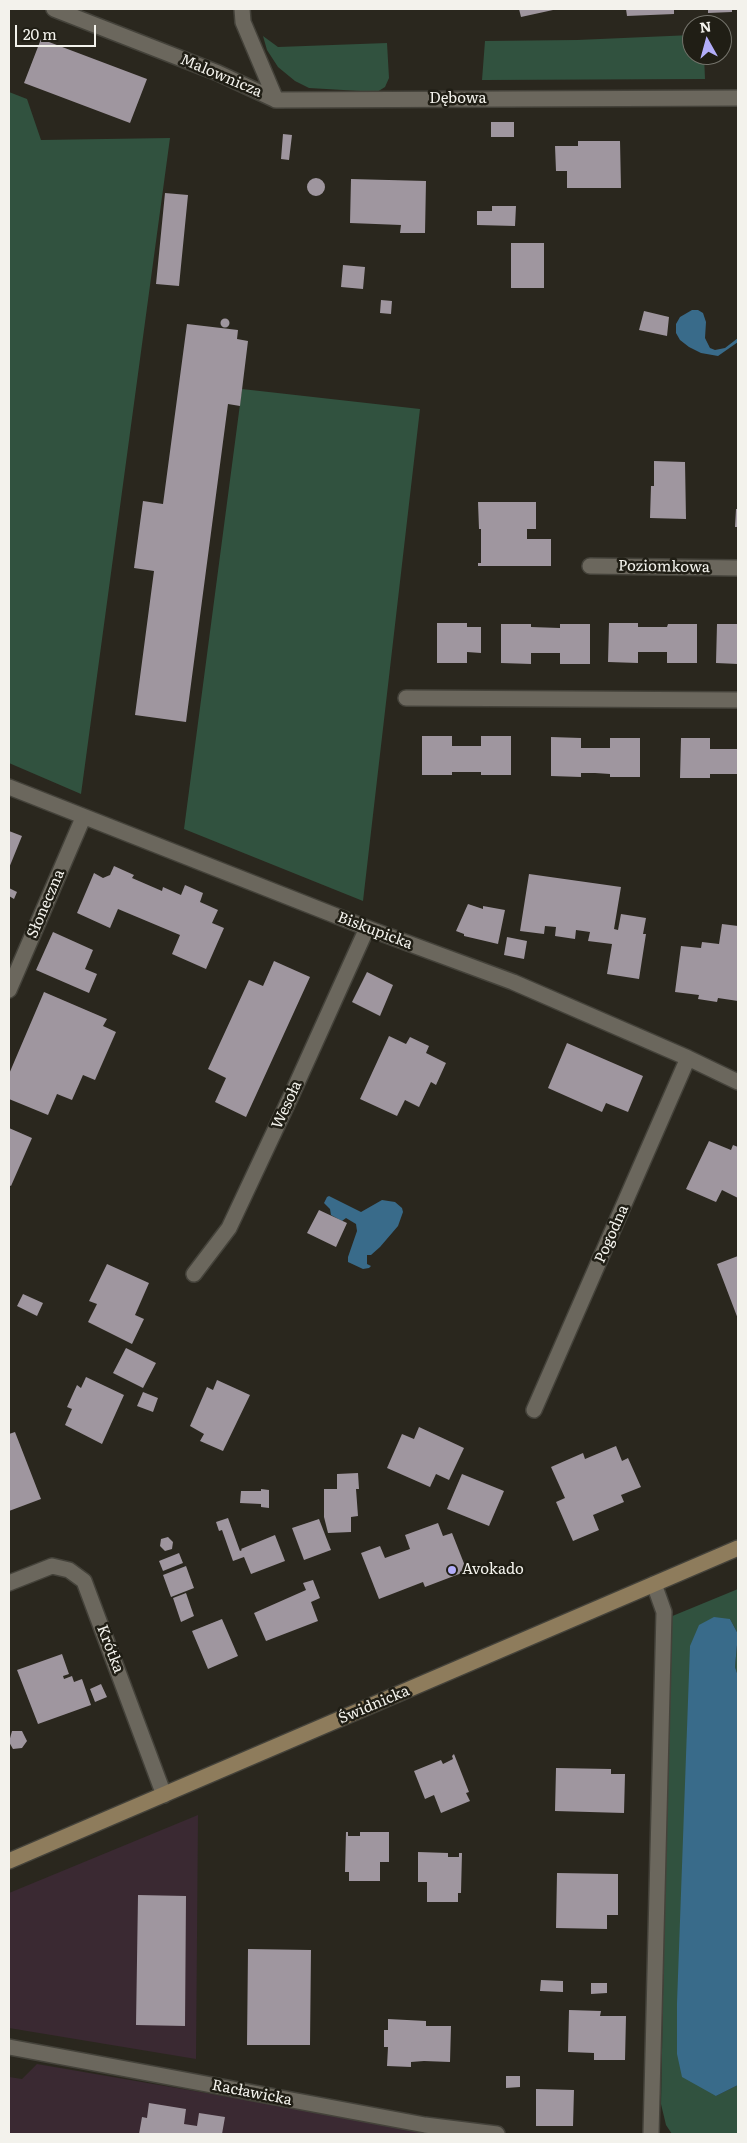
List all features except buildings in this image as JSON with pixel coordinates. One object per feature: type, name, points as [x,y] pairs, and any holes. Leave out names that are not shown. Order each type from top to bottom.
[{"type":"street","name":"Malownicza","points":[[54,9],[218,73],[276,100]]},
{"type":"street","points":[[242,9],[244,22],[276,100]]},
{"type":"street","name":"Dębowa","points":[[276,100],[738,98]]},
{"type":"street","name":"Poziomkowa","points":[[590,566],[738,568]]},
{"type":"street","points":[[406,698],[738,700]]},
{"type":"street","name":"Biskupicka","points":[[9,787],[83,818],[367,928],[513,982],[688,1058],[738,1082]]},
{"type":"street","name":"Słoneczna","points":[[9,990],[83,818]]},
{"type":"street","name":"Wesoła","points":[[194,1274],[229,1228],[367,928]]},
{"type":"street","name":"Pogodna","points":[[534,1410],[688,1058]]},
{"type":"street","name":"Świdnicka","points":[[9,1862],[738,1548]]},
{"type":"street","name":"Krótka","points":[[9,1583],[52,1566],[70,1570],[84,1581],[164,1795]]},
{"type":"street","points":[[651,2134],[664,1612],[654,1584]]},
{"type":"street","name":"Racławicka","points":[[9,2047],[425,2125],[497,2134]]},
{"type":"shaded area","points":[[198,1815],[196,2059],[9,2028],[9,1893]]},
{"type":"shaded area","points":[[37,2064],[445,2134],[9,2134],[9,2077],[22,2079]]},
{"type":"green space","points":[[682,35],[682,65],[704,65],[705,79],[482,80],[485,41],[577,40]]},
{"type":"green space","points":[[263,36],[278,47],[387,43],[389,78],[385,87],[377,92],[309,88],[295,81],[278,67],[267,50]]},
{"type":"green space","points":[[9,92],[27,99],[41,140],[170,138],[81,794],[9,763]]},
{"type":"green space","points":[[242,389],[420,409],[363,901],[184,829]]},
{"type":"green space","points":[[738,1589],[738,1634],[730,1619],[716,2096],[738,2085],[738,2134],[672,2134],[666,2125],[661,2104],[670,1617]]},
{"type":"green space","points":[[738,1634],[738,1676],[735,1667]]},
{"type":"water","points":[[692,310],[698,310],[703,313],[706,322],[705,338],[710,348],[715,350],[725,348],[738,338],[738,342],[718,356],[701,353],[689,347],[680,340],[676,333],[676,324],[680,317]]},
{"type":"water","points":[[329,1196],[361,1212],[382,1200],[395,1202],[402,1208],[403,1212],[398,1226],[380,1247],[371,1255],[367,1255],[367,1264],[371,1266],[369,1268],[363,1269],[348,1262],[357,1231],[356,1224],[346,1218],[342,1221],[331,1215],[330,1209],[324,1203]]},
{"type":"water","points":[[714,1617],[730,1619],[738,1634],[735,1667],[738,1676],[738,2085],[716,2096],[682,2077],[677,2054],[677,2003],[690,1646],[699,1625]]},
{"type":"place","name":"Avokado","points":[[452,1570]]}]
